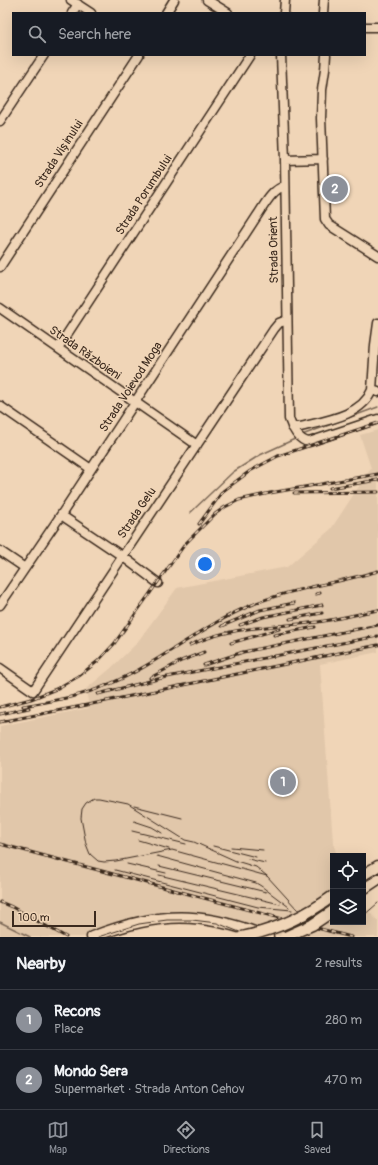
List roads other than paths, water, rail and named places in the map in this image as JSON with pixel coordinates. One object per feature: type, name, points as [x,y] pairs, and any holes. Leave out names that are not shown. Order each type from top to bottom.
[{"type":"main road","points":[[366,873],[378,866]]},
{"type":"main road","points":[[366,887],[378,879]]},
{"type":"main road","points":[[242,937],[260,933],[284,924],[312,910],[330,898]]},
{"type":"main road","points":[[285,937],[312,925],[330,913]]},
{"type":"main road","points":[[92,937],[135,923],[180,917],[219,921],[268,937]]},
{"type":"street","points":[[167,12],[174,0]]},
{"type":"street","points":[[207,0],[226,12]]},
{"type":"street","points":[[284,12],[285,0]]},
{"type":"street","points":[[323,12],[324,0]]},
{"type":"street","points":[[72,12],[74,2],[89,12]]},
{"type":"street","points":[[366,27],[378,27]]},
{"type":"street","points":[[0,121],[43,56]]},
{"type":"street","name":"Strada Vișinului","points":[[0,266],[138,56]]},
{"type":"street","name":"Strada Porumbului","points":[[58,348],[249,56]]},
{"type":"street","name":"Strada Orient","points":[[281,56],[285,160],[288,416],[294,429],[303,440],[309,442],[378,419]]},
{"type":"street","points":[[326,56],[322,90],[324,216],[326,222],[378,256]]},
{"type":"street","points":[[285,160],[323,160]]},
{"type":"street","name":"Strada Voievod Moga","points":[[0,605],[135,403],[257,216],[275,191],[279,187],[285,186]]},
{"type":"street","name":"Strada Războieni","points":[[0,308],[197,445]]},
{"type":"street","name":"Strada Gelu","points":[[0,668],[32,691],[274,329],[279,323],[287,320]]},
{"type":"street","points":[[294,429],[347,413],[359,407],[375,391],[375,345],[378,323]]},
{"type":"street","points":[[0,406],[91,469]]},
{"type":"street","points":[[61,515],[122,556],[158,583]]},
{"type":"street","points":[[0,551],[25,568]]},
{"type":"waterway","points":[[302,435],[378,407]]},
{"type":"waterway","points":[[190,513],[233,472],[260,455],[297,438]]},
{"type":"waterway","points":[[0,922],[30,937]]},
{"type":"tram line","points":[[267,876],[172,850],[116,861],[98,861],[90,854],[86,844],[81,818],[82,809],[86,803],[94,798],[128,804],[185,840],[194,842],[236,861],[256,867],[267,876],[297,909],[309,914]]},
{"type":"tram line","points":[[134,806],[182,818]]},
{"type":"tram line","points":[[134,821],[152,827],[162,833]]},
{"type":"tram line","points":[[132,831],[186,844]]},
{"type":"tram line","points":[[138,840],[169,849]]},
{"type":"tram line","points":[[213,846],[256,857]]},
{"type":"tram line","points":[[231,847],[263,850]]},
{"type":"tram line","points":[[157,856],[256,883],[289,907]]},
{"type":"tram line","points":[[248,859],[265,863]]},
{"type":"tram line","points":[[127,864],[166,873]]},
{"type":"tram line","points":[[159,866],[266,892]]},
{"type":"tram line","points":[[115,870],[258,907],[292,910]]},
{"type":"tram line","points":[[366,881],[378,874]]},
{"type":"tram line","points":[[159,875],[280,904]]},
{"type":"tram line","points":[[260,937],[280,931],[330,903]]},
{"type":"tram line","points":[[366,913],[378,903]]},
{"type":"tram line","points":[[304,913],[330,919]]},
{"type":"tram line","points":[[98,937],[139,924],[167,920],[192,920],[217,923],[252,937]]},
{"type":"railway","points":[[199,524],[223,491],[250,471],[278,456],[378,423]]},
{"type":"railway","points":[[0,707],[31,699],[56,689],[79,676],[98,661],[114,644],[185,544],[215,514],[225,507],[239,500],[270,493],[378,474]]},
{"type":"railway","points":[[330,488],[378,480]]},
{"type":"railway","points":[[294,493],[378,492]]},
{"type":"railway","points":[[23,706],[76,696],[107,685],[143,667],[211,625],[247,607],[279,595],[378,571]]},
{"type":"railway","points":[[316,594],[320,593]]},
{"type":"railway","points":[[222,626],[260,610],[294,603]]},
{"type":"railway","points":[[240,625],[263,617],[322,605]]},
{"type":"railway","points":[[190,645],[222,634],[253,628],[318,622],[378,610]]},
{"type":"railway","points":[[290,619],[322,613]]},
{"type":"railway","points":[[204,665],[243,652],[378,625]]},
{"type":"railway","points":[[274,635],[315,627]]},
{"type":"railway","points":[[231,643],[279,629]]},
{"type":"railway","points":[[98,694],[162,678],[378,636]]},
{"type":"railway","points":[[0,722],[378,645]]},
{"type":"railway","points":[[150,678],[181,661],[204,652]]},
{"type":"railway","points":[[0,714],[29,708]]},
{"type":"railway","points":[[0,844],[351,937]]},
{"type":"railway","points":[[0,902],[12,907],[66,937]]},
{"type":"place","name":"Mondo Sera","points":[[335,189]]},
{"type":"place","name":"Recons","points":[[283,782]]}]
